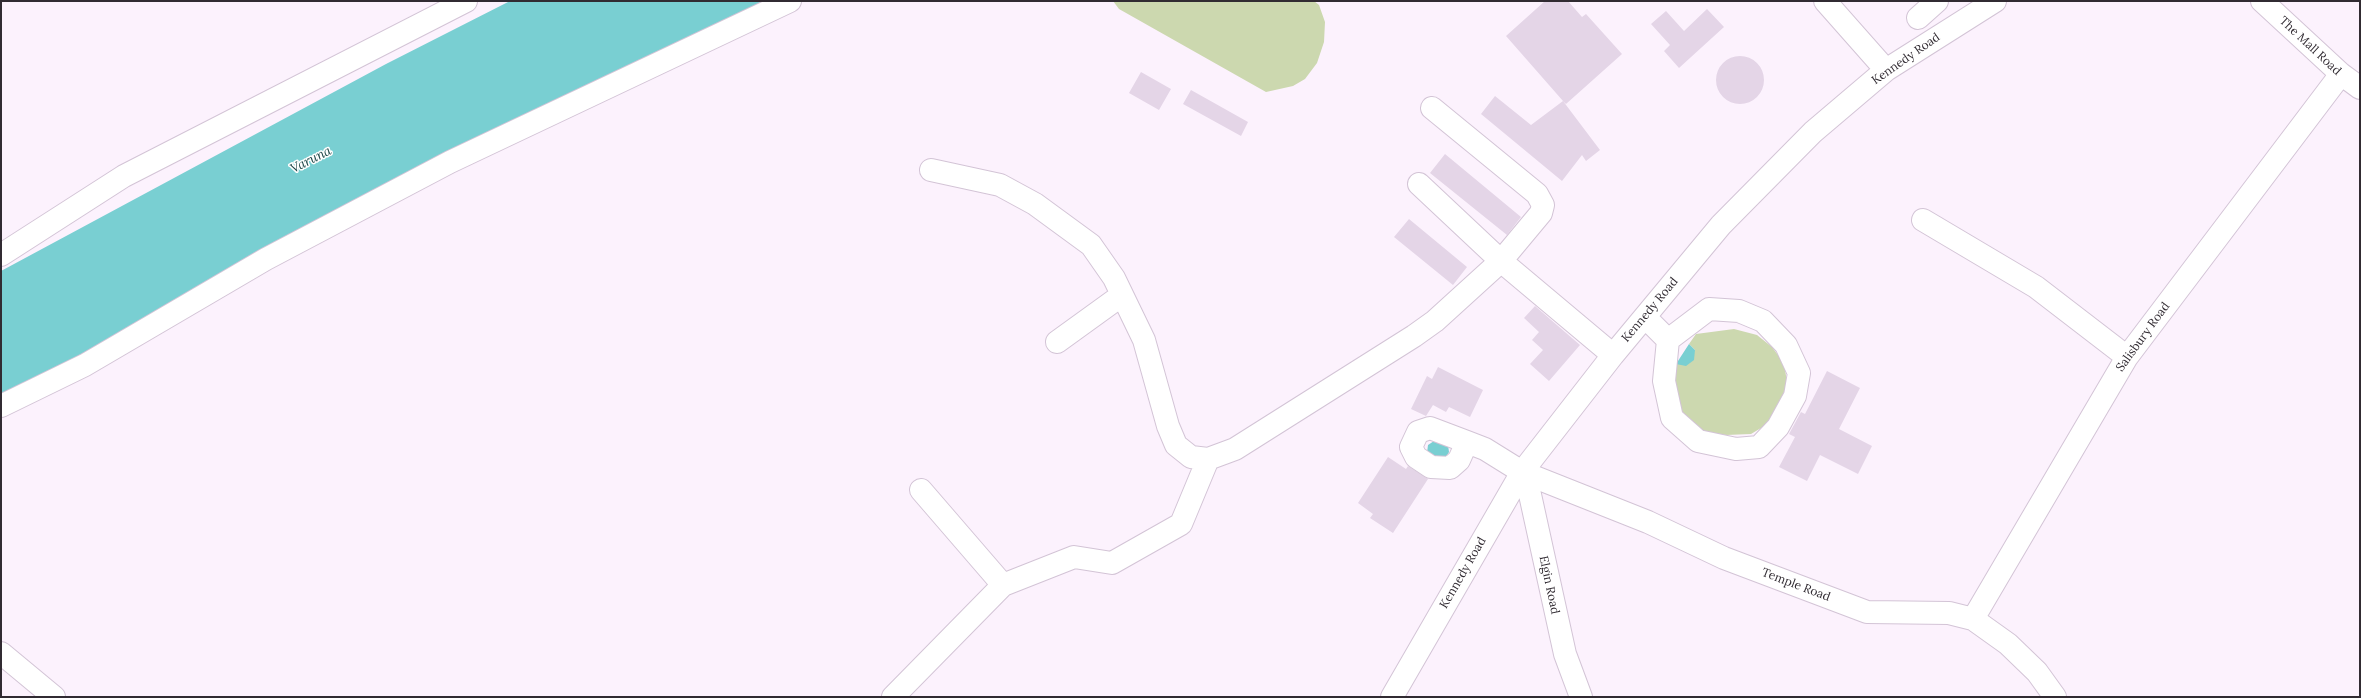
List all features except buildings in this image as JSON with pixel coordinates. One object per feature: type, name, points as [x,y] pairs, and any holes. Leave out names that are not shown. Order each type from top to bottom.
[{"type":"street","points":[[1,255],[124,176],[466,1]]},
{"type":"street","points":[[1,406],[85,365],[266,259],[450,162],[790,1]]},
{"type":"street","points":[[1825,1],[1886,70]]},
{"type":"street","points":[[1918,18],[1937,1]]},
{"type":"street","name":"Kennedy Road","points":[[1392,697],[1522,472],[1613,355],[1721,225],[1813,132],[1886,70],[1996,1]]},
{"type":"street","name":"The Mall Road","points":[[2262,1],[2341,74],[2360,88]]},
{"type":"street","name":"Salisbury Road","points":[[1973,619],[2127,357],[2341,74]]},
{"type":"street","points":[[931,170],[1000,186],[1020,195],[1091,245],[1118,286],[1144,340],[1168,426],[1176,445],[1190,457],[1208,459],[1235,449],[1414,336],[1435,321],[1501,261],[1541,213],[1543,205],[1541,199],[1432,108]]},
{"type":"street","points":[[1419,184],[1501,261],[1613,355]]},
{"type":"street","points":[[1923,220],[2036,287],[2127,357]]},
{"type":"street","points":[[1057,342],[1118,286]]},
{"type":"street","points":[[1709,309],[1739,311],[1764,322],[1786,345],[1799,373],[1795,396],[1778,427],[1759,447],[1736,449],[1698,441],[1672,418],[1664,380],[1668,340],[1709,309]]},
{"type":"street","points":[[1645,317],[1668,340]]},
{"type":"street","name":"Temple Road","points":[[1467,442],[1485,449],[1522,472],[1571,490],[1648,522],[1724,558],[1867,612],[1949,613],[1973,619],[2008,644],[2037,672],[2055,697]]},
{"type":"street","points":[[893,697],[1003,585],[1074,557],[1112,563],[1181,524],[1208,459]]},
{"type":"street","name":"Elgin Road","points":[[1522,472],[1529,490],[1565,654],[1581,697]]},
{"type":"street","points":[[921,490],[1003,585]]},
{"type":"street","points":[[1,653],[54,697]]},
{"type":"green space","points":[[1113,1],[1314,1],[1319,5],[1325,22],[1324,42],[1317,63],[1305,79],[1293,86],[1266,92],[1119,9]]},
{"type":"green space","points":[[1734,329],[1757,335],[1772,347],[1784,363],[1787,382],[1779,408],[1766,425],[1751,434],[1726,435],[1702,431],[1684,416],[1673,386],[1676,364],[1695,350],[1689,344],[1696,334]]},
{"type":"water","name":"Varuna","points":[[510,1],[766,1],[1,397],[1,271],[386,64]]},
{"type":"water","points":[[1689,344],[1695,350],[1694,360],[1686,366],[1676,364]]},
{"type":"water","points":[[1434,441],[1448,445],[1449,452],[1443,462],[1427,453],[1428,445]]}]
